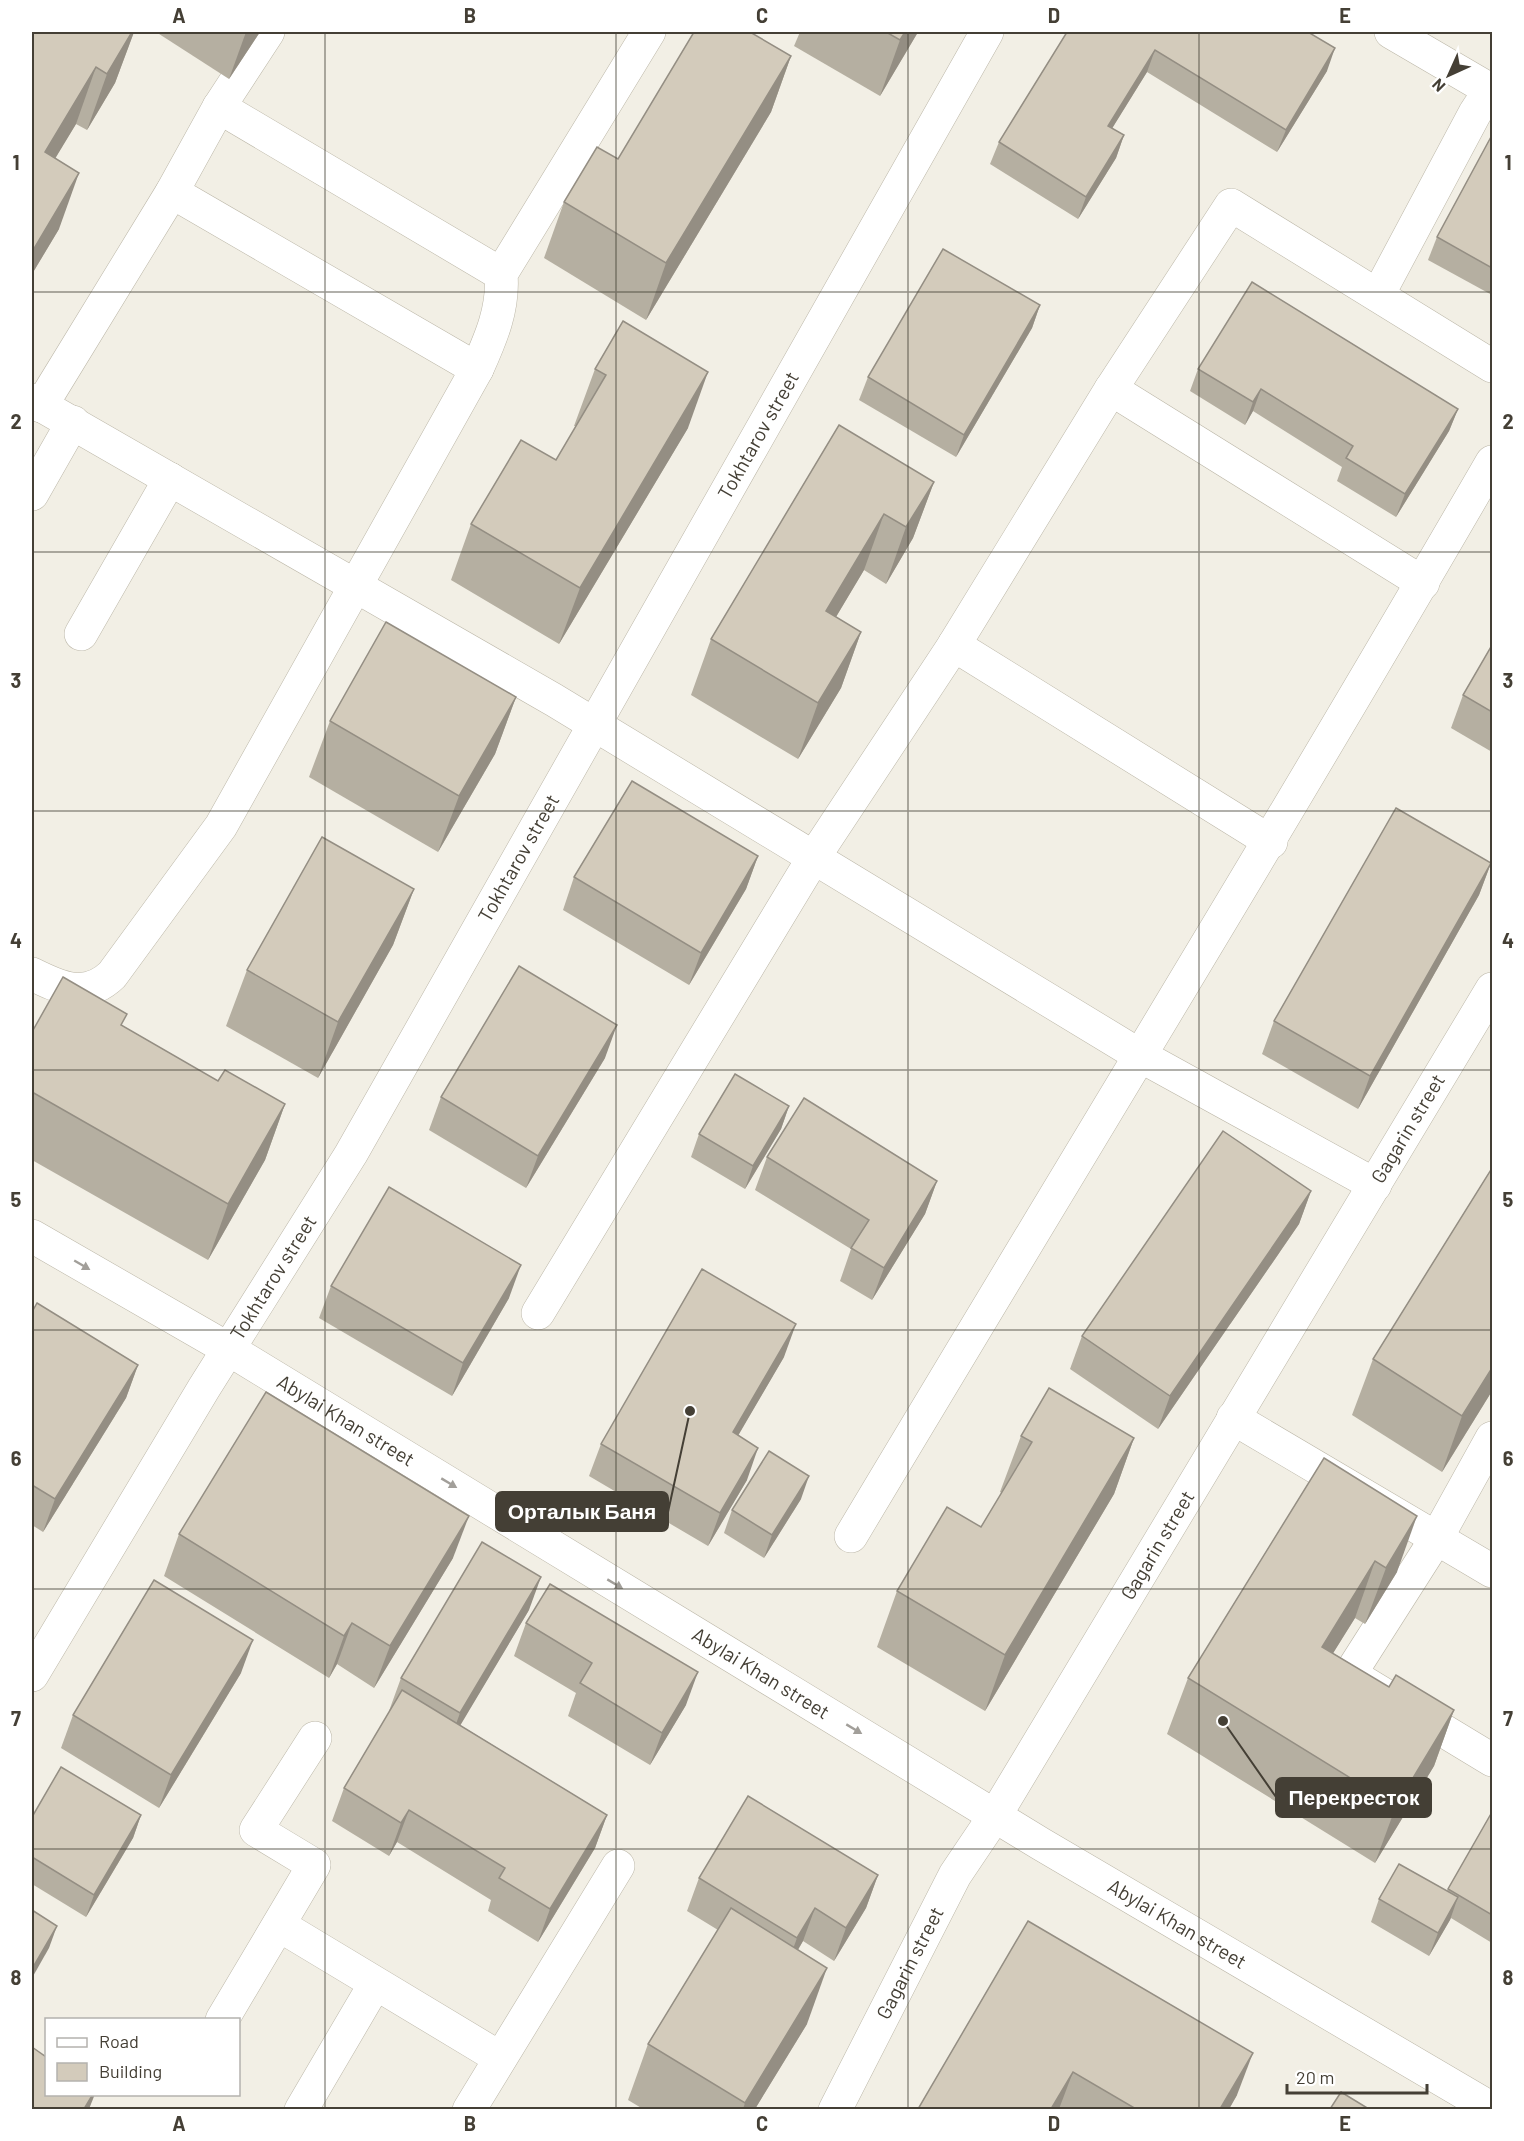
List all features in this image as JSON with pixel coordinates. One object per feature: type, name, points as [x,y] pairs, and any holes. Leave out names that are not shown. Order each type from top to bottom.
[{"type":"street","points":[[268,32],[219,106],[172,192],[36,403],[355,584],[814,857],[1139,1055],[1375,1185]]},
{"type":"street","points":[[32,974],[57,987],[79,990],[100,987],[112,975],[221,826],[477,369],[492,336],[503,294],[501,274],[649,32]]},
{"type":"street","name":"Tokhtarov street","points":[[32,1675],[198,1398],[351,1154],[987,32]]},
{"type":"street","points":[[1378,295],[1475,113],[1491,91],[1391,32]]},
{"type":"street","points":[[219,106],[501,274]]},
{"type":"street","points":[[172,192],[477,369]]},
{"type":"street","points":[[538,1312],[814,857],[954,645],[1111,389],[1231,205],[1492,366]]},
{"type":"street","points":[[1111,389],[1423,583]]},
{"type":"street","points":[[32,494],[73,422]]},
{"type":"street","points":[[851,1536],[1139,1055],[1271,842],[1492,462]]},
{"type":"street","points":[[81,634],[170,479]]},
{"type":"street","points":[[954,645],[1271,842]]},
{"type":"street","name":"Gagarin street","points":[[835,2109],[955,1875],[996,1814],[1492,989]]},
{"type":"street","name":"Abylai Khan street","points":[[32,1236],[230,1350],[996,1814],[1041,1844],[1492,2109]]},
{"type":"street","points":[[1233,1418],[1492,1572]]},
{"type":"street","points":[[1492,1438],[1436,1539],[1350,1674],[1492,1760]]},
{"type":"street","points":[[223,2018],[314,1865],[256,1830],[315,1738]]},
{"type":"street","points":[[469,2109],[618,1866]]},
{"type":"street","points":[[279,1925],[500,2058]]},
{"type":"street","points":[[301,2109],[375,1984]]},
{"type":"building","points":[[32,32],[132,32],[107,74],[96,67],[45,152],[79,173],[32,252]]},
{"type":"building","points":[[694,32],[750,32],[791,56],[666,263],[564,202],[597,147],[618,159]]},
{"type":"building","points":[[886,32],[905,32],[900,40]]},
{"type":"building","points":[[1067,32],[1308,32],[1335,48],[1286,130],[1155,50],[1108,126],[1124,135],[1086,197],[999,142]]},
{"type":"building","points":[[1492,135],[1492,268],[1437,237]]},
{"type":"building","points":[[943,249],[1040,305],[964,435],[868,377]]},
{"type":"building","points":[[1252,282],[1458,409],[1405,494],[1346,458],[1353,446],[1261,389],[1253,402],[1198,369]]},
{"type":"building","points":[[623,321],[708,372],[580,588],[471,524],[521,440],[556,460],[606,375],[595,369]]},
{"type":"building","points":[[839,425],[934,482],[906,527],[884,514],[826,611],[861,632],[818,703],[711,639]]},
{"type":"building","points":[[386,622],[516,697],[459,796],[330,721]]},
{"type":"building","points":[[1492,645],[1492,712],[1463,695]]},
{"type":"building","points":[[632,781],[758,856],[701,953],[574,877]]},
{"type":"building","points":[[1396,808],[1491,863],[1370,1076],[1274,1021]]},
{"type":"building","points":[[322,837],[414,889],[338,1022],[247,970]]},
{"type":"building","points":[[519,966],[617,1025],[538,1156],[441,1097]]},
{"type":"building","points":[[63,977],[127,1014],[121,1025],[218,1081],[225,1070],[285,1104],[228,1204],[32,1092],[32,1032]]},
{"type":"building","points":[[735,1074],[789,1106],[753,1166],[699,1134]]},
{"type":"building","points":[[804,1098],[937,1181],[884,1268],[851,1248],[869,1220],[767,1157]]},
{"type":"building","points":[[1223,1131],[1311,1191],[1170,1396],[1082,1336]]},
{"type":"building","points":[[1492,1168],[1492,1368],[1462,1416],[1373,1359]]},
{"type":"building","points":[[389,1187],[521,1265],[463,1363],[331,1286]]},
{"type":"building","points":[[702,1269],[796,1324],[733,1432],[758,1448],[720,1513],[601,1444]]},
{"type":"building","points":[[37,1303],[138,1365],[55,1499],[32,1485],[32,1312]]},
{"type":"building","points":[[1049,1388],[1134,1438],[1005,1655],[897,1591],[947,1507],[981,1527],[1032,1442],[1021,1436]]},
{"type":"building","points":[[266,1392],[469,1516],[390,1646],[352,1623],[344,1636],[179,1534]]},
{"type":"building","points":[[769,1451],[809,1476],[772,1535],[732,1510]]},
{"type":"building","points":[[1324,1458],[1417,1516],[1386,1568],[1375,1561],[1322,1647],[1389,1687],[1396,1675],[1454,1710],[1396,1806],[1188,1678]]},
{"type":"building","points":[[482,1542],[541,1577],[460,1713],[401,1678]]},
{"type":"building","points":[[154,1580],[253,1640],[171,1775],[73,1715]]},
{"type":"building","points":[[550,1584],[698,1672],[662,1733],[580,1683],[592,1663],[526,1623]]},
{"type":"building","points":[[402,1690],[607,1815],[550,1909],[499,1878],[505,1868],[409,1810],[401,1823],[344,1788]]},
{"type":"building","points":[[61,1767],[141,1815],[94,1895],[32,1857],[32,1817]]},
{"type":"building","points":[[748,1796],[878,1875],[846,1928],[815,1908],[797,1938],[699,1878]]},
{"type":"building","points":[[1492,1812],[1492,1915],[1448,1889]]},
{"type":"building","points":[[1399,1864],[1458,1897],[1438,1933],[1379,1899]]},
{"type":"building","points":[[731,1908],[827,1968],[745,2103],[648,2044]]},
{"type":"building","points":[[32,1910],[57,1926],[32,1969]]},
{"type":"building","points":[[1028,1921],[1253,2053],[1220,2109],[1136,2109],[1073,2072],[1051,2109],[918,2109]]},
{"type":"building","points":[[32,2047],[45,2056],[45,2096],[92,2096],[84,2109],[32,2109]]},
{"type":"building","points":[[1341,2092],[1369,2109],[1330,2109]]},
{"type":"place","name":"Орталык Баня","points":[[690,1411]]},
{"type":"place","name":"Перекресток","points":[[1223,1721]]}]
